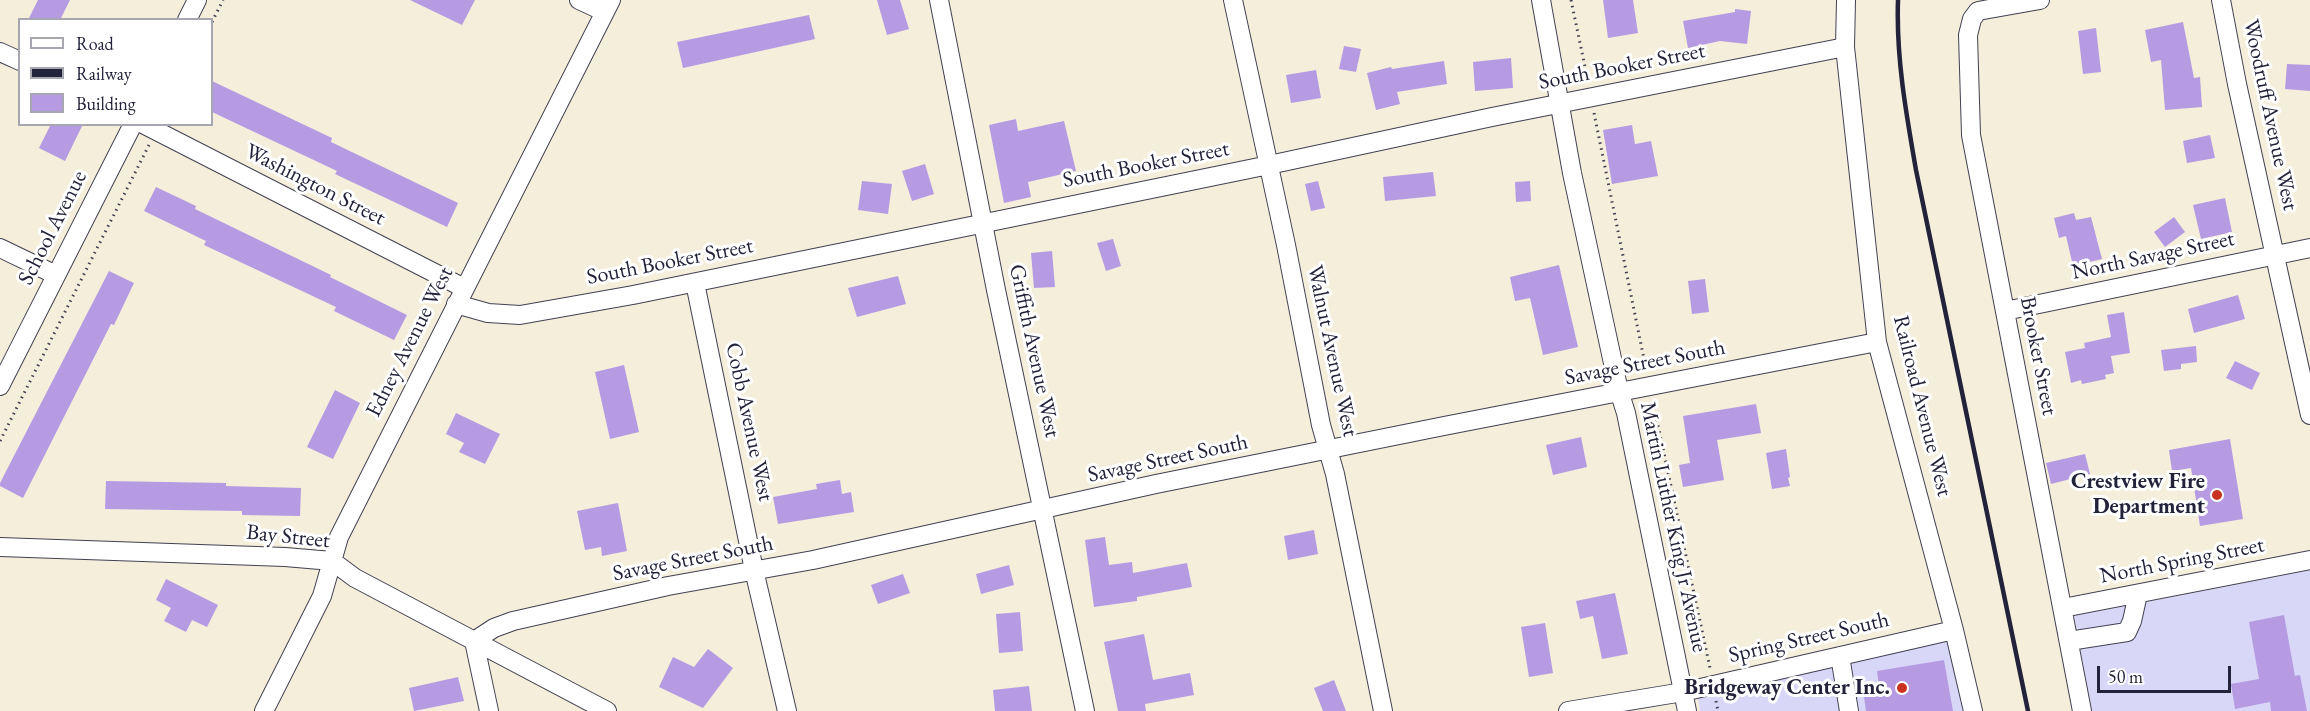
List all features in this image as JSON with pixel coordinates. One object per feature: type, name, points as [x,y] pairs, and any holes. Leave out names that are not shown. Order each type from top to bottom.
[{"type":"street","points":[[188,18],[197,0]]},
{"type":"street","points":[[579,0],[608,6]]},
{"type":"street","name":"Griffith Avenue West","points":[[939,0],[1085,711]]},
{"type":"street","name":"Walnut Avenue West","points":[[1233,0],[1321,425],[1335,474],[1383,711]]},
{"type":"street","name":"Martin Luther King Jr Avenue","points":[[1541,0],[1572,174],[1619,391],[1626,412],[1687,711]]},
{"type":"street","name":"Railroad Avenue West","points":[[1846,0],[1845,47],[1877,342],[1954,630],[1973,711]]},
{"type":"street","name":"Brooker Street","points":[[2040,0],[1978,11],[1972,19],[1968,35],[1971,135],[2082,711]]},
{"type":"street","name":"Woodruff Avenue West","points":[[2221,0],[2237,84],[2310,415]]},
{"type":"street","name":"Edney Avenue West","points":[[264,711],[322,596],[339,537],[608,6]]},
{"type":"street","name":"South Booker Street","points":[[460,296],[488,313],[520,315],[695,283],[1845,47]]},
{"type":"street","points":[[0,52],[18,60]]},
{"type":"street","name":"School Avenue","points":[[0,386],[132,126]]},
{"type":"street","name":"Washington Street","points":[[149,128],[460,296]]},
{"type":"street","points":[[0,248],[56,275]]},
{"type":"street","name":"North Savage Street","points":[[2005,311],[2310,248]]},
{"type":"street","name":"Cobb Avenue West","points":[[695,283],[754,570],[787,711]]},
{"type":"street","name":"Savage Street South","points":[[474,641],[494,628],[513,621],[668,586],[813,560],[1166,482],[1328,449],[1877,342]]},
{"type":"street","name":"Bay Street","points":[[0,547],[285,557],[332,561],[355,578],[607,711]]},
{"type":"street","name":"North Spring Street","points":[[2063,608],[2310,560]]},
{"type":"street","points":[[2069,641],[2127,632],[2138,594]]},
{"type":"street","name":"Spring Street South","points":[[1568,711],[1683,692],[1954,630]]},
{"type":"street","points":[[474,641],[489,711]]},
{"type":"street","points":[[1840,656],[1849,711]]},
{"type":"path","points":[[213,20],[223,0]]},
{"type":"path","points":[[1571,0],[1718,711]]},
{"type":"path","points":[[0,441],[149,128]]},
{"type":"shaded area","points":[[2310,570],[2310,711],[2092,711],[2074,616]]},
{"type":"shaded area","points":[[1947,641],[1963,711],[1700,711],[1698,698]]},
{"type":"building","points":[[38,0],[70,0],[61,18],[29,18]]},
{"type":"building","points":[[410,0],[475,0],[462,25]]},
{"type":"building","points":[[877,0],[900,0],[909,29],[887,35]]},
{"type":"building","points":[[1603,0],[1633,0],[1638,33],[1608,38]]},
{"type":"building","points":[[1735,9],[1751,11],[1747,44],[1720,41],[1688,48],[1683,21],[1735,12]]},
{"type":"building","points":[[809,15],[815,39],[683,68],[677,42]]},
{"type":"building","points":[[2183,22],[2194,78],[2200,77],[2202,107],[2165,110],[2161,60],[2151,62],[2145,30]]},
{"type":"building","points":[[2096,28],[2101,72],[2083,74],[2078,31]]},
{"type":"building","points":[[1344,46],[1361,49],[1356,72],[1339,69]]},
{"type":"building","points":[[1511,58],[1513,88],[1475,91],[1473,62]]},
{"type":"building","points":[[1444,61],[1447,84],[1397,92],[1400,104],[1376,110],[1367,73],[1391,67],[1392,69]]},
{"type":"building","points":[[2287,64],[2310,65],[2310,91],[2285,89]]},
{"type":"building","points":[[1316,70],[1321,98],[1291,103],[1286,75]]},
{"type":"building","points":[[213,81],[332,138],[331,142],[458,203],[447,227],[335,174],[337,171],[213,112]]},
{"type":"building","points":[[1016,119],[1018,131],[1064,121],[1076,171],[1028,182],[1031,197],[1004,203],[989,125]]},
{"type":"building","points":[[1632,125],[1635,144],[1651,141],[1658,176],[1612,184],[1603,130]]},
{"type":"building","points":[[50,126],[82,126],[65,161],[39,148]]},
{"type":"building","points":[[2210,135],[2215,158],[2187,163],[2183,141]]},
{"type":"building","points":[[925,164],[934,194],[912,201],[902,171]]},
{"type":"building","points":[[1433,172],[1436,196],[1385,201],[1383,177]]},
{"type":"building","points":[[862,181],[892,184],[888,214],[858,210]]},
{"type":"building","points":[[1318,181],[1325,208],[1311,211],[1305,184]]},
{"type":"building","points":[[1530,181],[1531,201],[1516,202],[1515,182]]},
{"type":"building","points":[[156,187],[196,206],[195,209],[407,315],[394,340],[334,311],[336,307],[204,245],[206,241],[144,211]]},
{"type":"building","points":[[2225,198],[2232,232],[2201,239],[2193,205]]},
{"type":"building","points":[[2074,213],[2076,220],[2091,217],[2102,259],[2073,266],[2066,236],[2059,238],[2054,218]]},
{"type":"building","points":[[2174,217],[2185,232],[2165,247],[2154,232]]},
{"type":"building","points":[[1113,239],[1121,266],[1106,271],[1097,243]]},
{"type":"building","points":[[1052,251],[1055,287],[1034,288],[1031,253]]},
{"type":"building","points":[[1559,265],[1578,347],[1543,355],[1530,298],[1515,301],[1510,277]]},
{"type":"building","points":[[109,271],[134,283],[23,498],[0,486],[0,483]]},
{"type":"building","points":[[898,276],[906,304],[857,317],[848,288]]},
{"type":"building","points":[[1705,279],[1709,312],[1692,314],[1688,281]]},
{"type":"building","points":[[2238,295],[2245,319],[2194,333],[2188,309]]},
{"type":"building","points":[[2124,312],[2130,353],[2111,356],[2114,373],[2105,375],[2106,379],[2082,384],[2081,380],[2071,383],[2065,352],[2085,348],[2084,343],[2111,337],[2107,315]]},
{"type":"building","points":[[2196,346],[2197,362],[2181,364],[2181,369],[2164,371],[2161,350]]},
{"type":"building","points":[[2235,361],[2260,373],[2252,390],[2226,378]]},
{"type":"building","points":[[624,365],[639,432],[610,439],[595,372]]},
{"type":"building","points":[[335,390],[360,403],[333,459],[307,447]]},
{"type":"building","points":[[1756,404],[1761,433],[1717,440],[1724,480],[1683,487],[1679,465],[1690,463],[1683,416]]},
{"type":"building","points":[[456,413],[500,434],[485,464],[459,452],[464,443],[446,434]]},
{"type":"building","points":[[1581,437],[1587,467],[1553,475],[1546,445]]},
{"type":"building","name":"Crestview Fire Department","points":[[2230,439],[2243,519],[2200,526],[2191,468],[2172,471],[2169,450]]},
{"type":"building","points":[[1786,449],[1790,486],[1772,489],[1766,453]]},
{"type":"building","points":[[2085,454],[2090,474],[2051,484],[2046,463]]},
{"type":"building","points":[[840,480],[842,494],[851,492],[854,512],[778,524],[773,497],[817,489],[816,484]]},
{"type":"building","points":[[106,481],[226,483],[226,486],[301,488],[300,516],[242,515],[242,511],[105,509]]},
{"type":"building","points":[[618,503],[627,551],[602,556],[601,547],[585,550],[577,511]]},
{"type":"building","points":[[1314,530],[1318,554],[1288,560],[1284,536]]},
{"type":"building","points":[[1105,537],[1109,565],[1132,562],[1133,573],[1187,563],[1192,587],[1137,597],[1137,601],[1094,607],[1085,540]]},
{"type":"building","points":[[1009,565],[1014,585],[981,594],[976,574]]},
{"type":"building","points":[[903,574],[910,593],[878,604],[871,585]]},
{"type":"building","points":[[166,579],[218,605],[207,627],[192,620],[186,632],[164,621],[171,608],[156,600]]},
{"type":"building","points":[[1615,593],[1628,654],[1602,659],[1593,616],[1580,619],[1576,601]]},
{"type":"building","points":[[1020,612],[1023,651],[999,653],[996,614]]},
{"type":"building","points":[[2284,615],[2295,676],[2300,675],[2307,711],[2271,711],[2270,702],[2235,709],[2231,684],[2259,679],[2249,622]]},
{"type":"building","points":[[1545,623],[1553,673],[1529,677],[1521,627]]},
{"type":"building","points":[[1144,634],[1153,680],[1190,673],[1194,695],[1145,704],[1146,711],[1118,711],[1104,642]]},
{"type":"building","points":[[708,649],[733,668],[703,708],[659,687],[673,657],[694,667]]},
{"type":"building","name":"Bridgeway Center Inc.","points":[[1944,660],[1953,711],[1866,711],[1864,697],[1880,694],[1877,671]]},
{"type":"building","points":[[458,677],[464,701],[414,711],[409,688]]},
{"type":"building","points":[[1334,680],[1346,711],[1323,711],[1314,688]]},
{"type":"building","points":[[1029,686],[1032,711],[995,711],[993,690]]},
{"type":"railway","points":[[1898,0],[1900,64],[1916,170],[2028,711]]},
{"type":"place","name":"Crestview Fire Department","points":[[2217,495]]},
{"type":"place","name":"Bridgeway Center Inc.","points":[[1902,688]]}]
